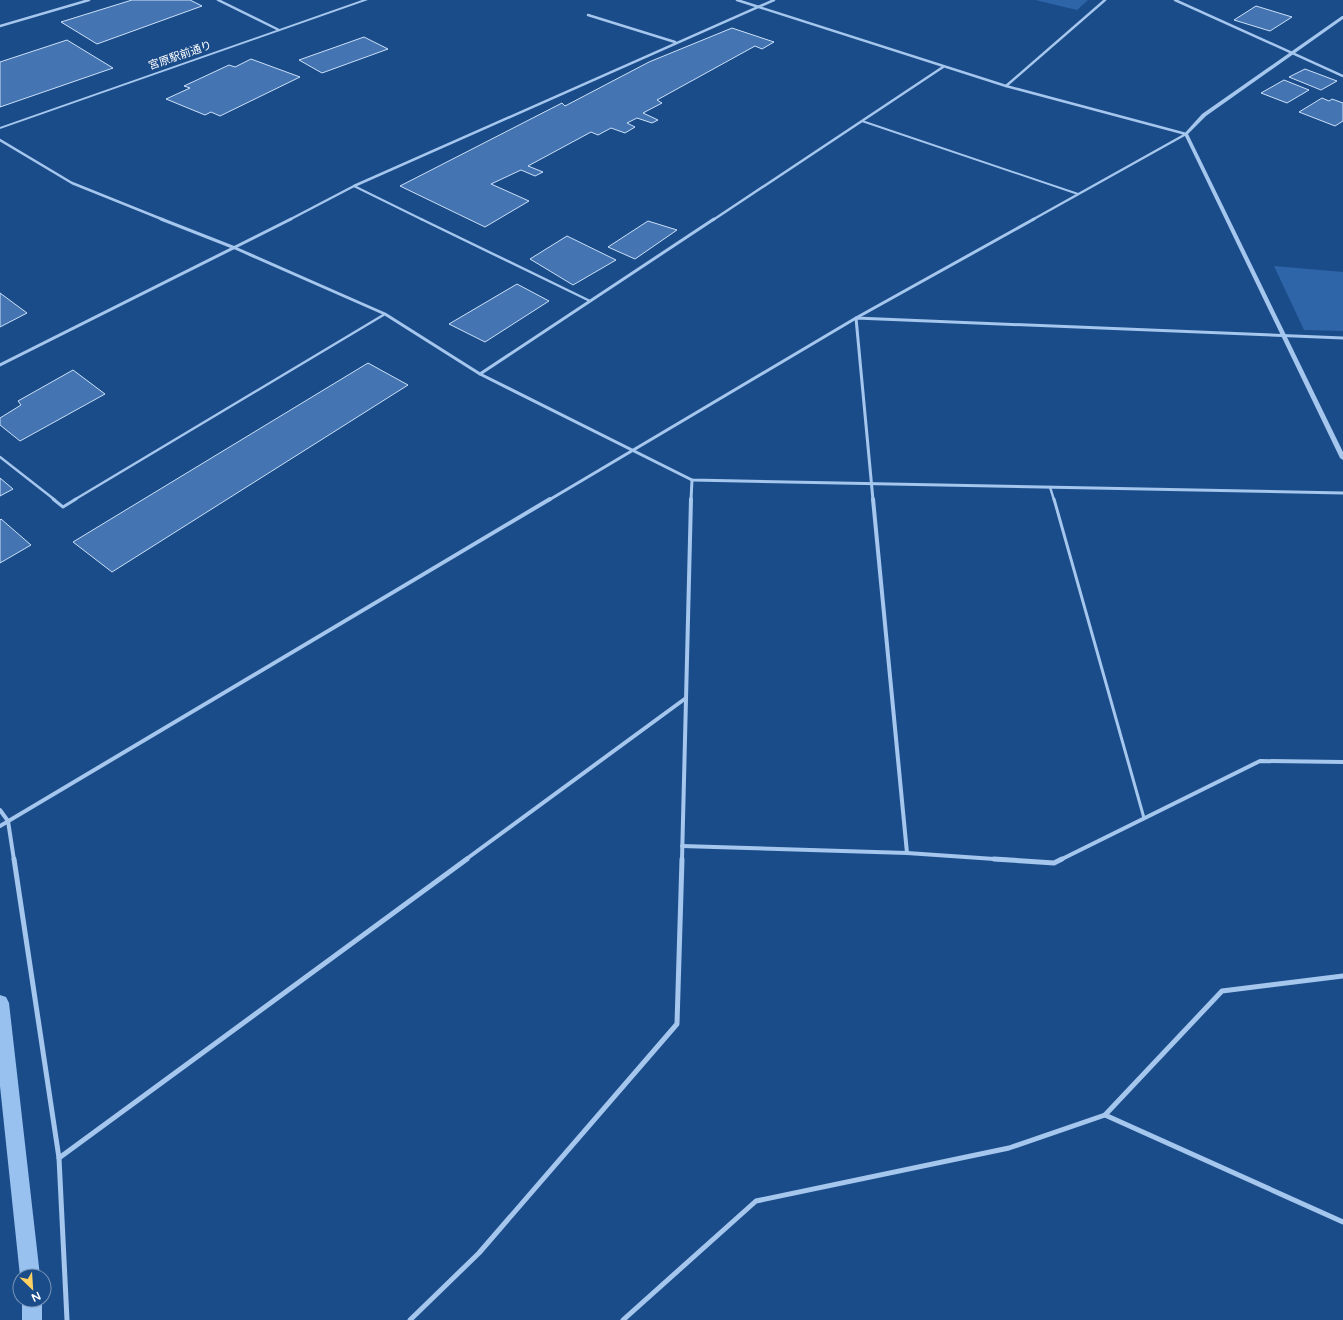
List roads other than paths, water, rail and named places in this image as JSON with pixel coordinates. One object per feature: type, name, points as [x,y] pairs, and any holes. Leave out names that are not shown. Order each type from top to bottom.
[{"type":"street","points":[[0,26],[89,0]]},
{"type":"street","points":[[218,0],[279,30]]},
{"type":"street","name":"宮原駅前通り","points":[[0,128],[366,0]]},
{"type":"street","points":[[737,0],[1006,86],[1186,134],[1343,458]]},
{"type":"street","points":[[0,364],[235,248],[354,186],[774,0]]},
{"type":"street","points":[[1006,86],[1105,0]]},
{"type":"street","points":[[1175,0],[1343,76]]},
{"type":"street","points":[[588,15],[675,43]]},
{"type":"street","points":[[4,823],[856,318],[1186,134],[1204,115],[1343,17]]},
{"type":"street","points":[[480,374],[943,67]]},
{"type":"street","points":[[0,140],[72,183],[235,248],[385,314],[480,374],[692,480],[1343,493]]},
{"type":"street","points":[[856,318],[1343,338]]},
{"type":"street","points":[[856,318],[907,853]]},
{"type":"street","points":[[410,1320],[479,1253],[678,1024],[692,480]]},
{"type":"street","points":[[60,1158],[686,698]]},
{"type":"street","points":[[682,846],[907,853],[1054,863],[1260,761],[1343,762]]},
{"type":"street","points":[[0,810],[4,823],[60,1158],[67,1320]]},
{"type":"street","points":[[623,1320],[756,1201],[1009,1148],[1105,1115],[1222,991],[1343,976]]},
{"type":"street","points":[[1105,1115],[1343,1222]]},
{"type":"lane","points":[[862,121],[1078,194]]},
{"type":"lane","points":[[354,186],[590,301]]},
{"type":"lane","points":[[0,457],[63,507],[385,314]]},
{"type":"lane","points":[[1050,487],[1144,818]]},
{"type":"waterway","points":[[0,1003],[29,1268]]},
{"type":"waterway","points":[[32,1320],[33,1308]]}]
